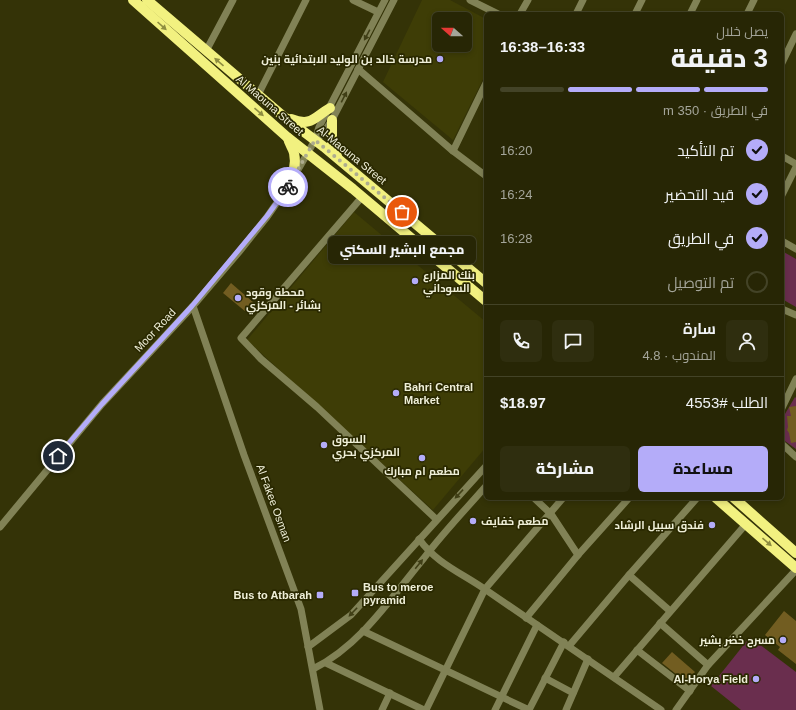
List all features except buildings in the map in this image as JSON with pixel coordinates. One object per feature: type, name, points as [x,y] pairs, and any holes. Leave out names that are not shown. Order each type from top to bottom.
[{"type":"highway","name":"Al Maouna Street","points":[[133,0],[287,136],[484,299]]},
{"type":"highway","name":"Al-Maouna Street","points":[[147,0],[283,116],[315,140],[484,281]]},
{"type":"highway","points":[[283,116],[304,123],[319,116],[330,108]]},
{"type":"highway","points":[[332,120],[332,146],[340,162]]},
{"type":"highway","points":[[287,136],[294,151],[296,161],[287,188]]},
{"type":"highway","points":[[718,500],[784,556],[796,569]]},
{"type":"highway","points":[[736,500],[793,551],[784,556]]},
{"type":"street","points":[[206,51],[233,0]]},
{"type":"street","points":[[258,95],[306,0]]},
{"type":"street","points":[[353,0],[378,12]]},
{"type":"street","points":[[315,140],[319,127],[385,0]]},
{"type":"street","points":[[315,140],[323,134],[332,120],[394,0]]},
{"type":"street","points":[[470,0],[494,12]]},
{"type":"street","points":[[521,12],[528,0]]},
{"type":"street","points":[[577,12],[584,0]]},
{"type":"street","points":[[636,12],[642,0]]},
{"type":"street","points":[[691,12],[697,0]]},
{"type":"street","points":[[748,12],[754,0]]},
{"type":"street","points":[[784,58],[796,34]]},
{"type":"street","points":[[358,69],[453,151],[484,174]]},
{"type":"street","points":[[453,151],[484,87]]},
{"type":"street","name":"Moor Road","points":[[0,527],[102,404],[192,306],[267,216],[287,188],[315,140]]},
{"type":"street","points":[[784,157],[796,165],[784,191]]},
{"type":"street","points":[[362,197],[241,338],[260,359],[317,407],[436,519]]},
{"type":"street","points":[[784,242],[796,249]]},
{"type":"street","name":"Al Fakee Osman","points":[[192,306],[244,455],[301,610],[320,710]]},
{"type":"street","points":[[784,310],[796,315]]},
{"type":"street","points":[[784,404],[796,379]]},
{"type":"street","points":[[784,446],[796,457]]},
{"type":"street","points":[[308,647],[351,615],[436,519],[484,468]]},
{"type":"street","points":[[313,669],[326,662],[364,631],[428,552],[484,488]]},
{"type":"street","points":[[536,500],[551,514],[578,555]]},
{"type":"street","points":[[326,662],[425,710],[485,589],[562,500]]},
{"type":"street","points":[[526,618],[578,555],[627,500]]},
{"type":"street","points":[[364,631],[529,710],[545,678],[566,644],[695,500]]},
{"type":"street","points":[[614,677],[746,524]]},
{"type":"street","points":[[419,539],[428,552],[485,589],[661,710]]},
{"type":"street","points":[[676,710],[708,665],[796,569]]},
{"type":"street","points":[[628,575],[670,611]]},
{"type":"street","points":[[660,623],[708,665]]},
{"type":"street","points":[[495,710],[537,625]]},
{"type":"street","points":[[637,650],[690,691]]},
{"type":"street","points":[[566,710],[588,659]]},
{"type":"street","points":[[545,678],[573,693]]},
{"type":"street","points":[[382,710],[390,693]]},
{"type":"shaded area","name":"مدرسة خالد بن الوليد الابتدائية بنين","points":[[422,0],[450,0],[484,18],[484,77],[453,140],[383,82]]},
{"type":"shaded area","name":"Bahri Central Market","points":[[354,212],[484,320],[484,449],[433,510],[247,340]]},
{"type":"shaded area","points":[[784,252],[796,259],[796,307],[784,300]]},
{"type":"shaded area","points":[[795,397],[796,449],[784,440],[784,416]]},
{"type":"shaded area","name":"Al-Horya Field","points":[[750,637],[796,672],[796,710],[741,710],[711,686]]},
{"type":"way so far","points":[[288,187],[315,140],[402,212]]},
{"type":"place","name":"مدرسة خالد بن الوليد الابتدائية بنين","points":[[440,59]]},
{"type":"place","name":"مجمع البشير السكني","points":[[402,212]]},
{"type":"place","name":"بنك المزارع السوداني","points":[[415,281]]},
{"type":"place","name":"محطة وقود بشائر - المركزي","points":[[238,298]]},
{"type":"place","name":"Bahri Central Market","points":[[396,393]]},
{"type":"place","name":"السوق المركزي بحري","points":[[324,445]]},
{"type":"place","name":"مطعم ام مبارك","points":[[422,458]]},
{"type":"place","name":"مطعم خفايف","points":[[473,521]]},
{"type":"place","name":"فندق سبيل الرشاد","points":[[712,525]]},
{"type":"place","name":"Bus to meroe pyramid","points":[[355,593]]},
{"type":"place","name":"Bus to Atbarah","points":[[320,595]]},
{"type":"place","name":"مسرح خضر بشير","points":[[783,640]]},
{"type":"place","name":"Al-Horya Field","points":[[756,679]]},
{"type":"route","points":[[58,456],[102,404],[192,306],[239,252],[288,187]]}]
